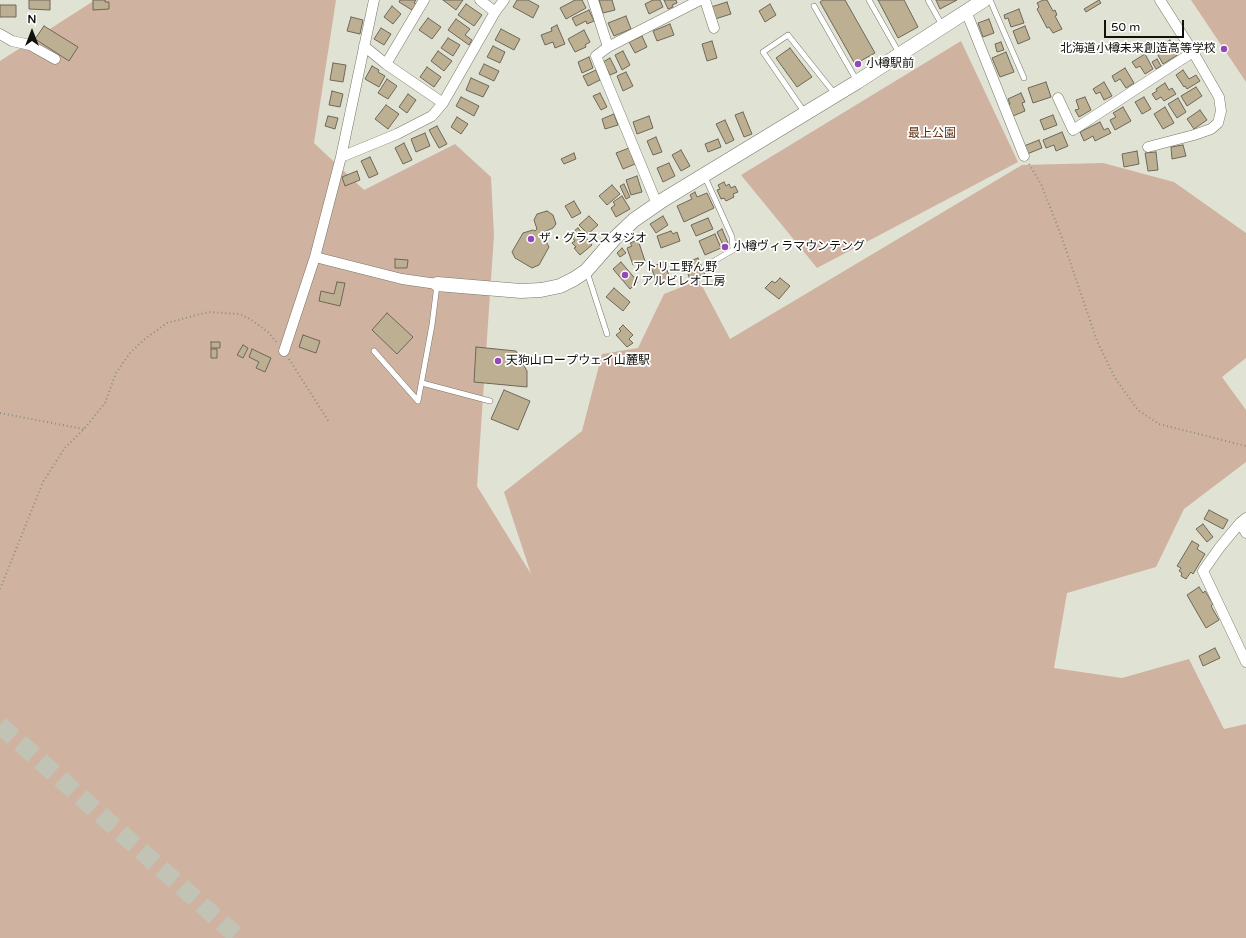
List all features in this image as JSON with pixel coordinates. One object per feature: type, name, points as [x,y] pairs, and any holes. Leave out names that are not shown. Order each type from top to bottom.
[{"type":"street","points":[[284,351],[315,258],[341,157],[374,0]]},
{"type":"street","points":[[386,64],[424,0]]},
{"type":"street","points":[[480,0],[495,12]]},
{"type":"street","points":[[341,157],[397,134],[432,116],[443,104],[495,12],[504,0]]},
{"type":"street","points":[[593,0],[608,47]]},
{"type":"street","points":[[657,204],[596,56],[608,47],[700,0]]},
{"type":"street","points":[[705,0],[714,28]]},
{"type":"street","points":[[315,258],[402,279],[437,284],[521,291],[541,290],[560,286],[586,271],[615,238],[634,220],[657,204],[857,82],[984,0]]},
{"type":"street","points":[[1148,147],[1211,129],[1218,123],[1221,111],[1219,97],[1160,0]]},
{"type":"street","points":[[966,11],[1024,156]]},
{"type":"street","points":[[0,34],[12,41],[30,45],[55,59]]},
{"type":"street","points":[[364,46],[386,64],[443,104]]},
{"type":"street","points":[[1058,98],[1073,130],[1193,52]]},
{"type":"street","points":[[1243,521],[1246,533]]},
{"type":"street","points":[[1243,521],[1220,546],[1203,571],[1246,662]]},
{"type":"lane","points":[[869,0],[900,54]]},
{"type":"lane","points":[[928,0],[943,27]]},
{"type":"lane","points":[[990,0],[1024,78]]},
{"type":"lane","points":[[814,6],[857,82]]},
{"type":"lane","points":[[805,114],[763,52],[788,35],[836,95]]},
{"type":"lane","points":[[704,175],[732,237],[733,250],[714,261]]},
{"type":"lane","points":[[586,271],[607,334]]},
{"type":"lane","points":[[374,351],[418,400],[432,325],[437,284]]},
{"type":"lane","points":[[422,383],[490,401]]},
{"type":"path","points":[[1024,156],[1041,184],[1061,235],[1097,342],[1115,378],[1138,410],[1159,424],[1246,446]]},
{"type":"path","points":[[0,589],[43,482],[64,449],[84,429],[105,403],[116,373],[130,353],[146,338],[167,322],[208,312],[240,314],[250,319],[268,332],[284,351],[329,422]]},
{"type":"path","points":[[0,413],[84,429]]},
{"type":"green space","points":[[95,0],[336,0],[314,143],[364,190],[455,144],[491,177],[494,235],[477,486],[531,574],[504,492],[582,431],[602,354],[638,348],[664,294],[699,280],[730,339],[1022,165],[1103,163],[1174,182],[1246,233],[1246,358],[1222,377],[1246,410],[1246,462],[1184,509],[1156,567],[1067,593],[1054,668],[1122,678],[1189,659],[1224,729],[1246,724],[1246,938],[0,938],[0,61]]},
{"type":"green space","points":[[1191,0],[1246,0],[1246,82]]},
{"type":"green space","name":"最上公園","points":[[961,41],[1018,162],[817,268],[741,175]]},
{"type":"building","points":[[29,0],[50,0],[50,10],[29,9]]},
{"type":"building","points":[[93,0],[105,0],[105,2],[109,2],[109,9],[93,10]]},
{"type":"building","points":[[400,0],[416,0],[414,3],[416,4],[412,10],[399,2]]},
{"type":"building","points":[[443,0],[463,0],[456,10]]},
{"type":"building","points":[[517,0],[528,0],[539,6],[533,18],[513,7]]},
{"type":"building","points":[[575,0],[582,0],[586,8],[566,19],[560,8]]},
{"type":"building","points":[[599,0],[612,0],[615,10],[603,13]]},
{"type":"building","points":[[653,0],[660,0],[663,7],[649,14],[645,4]]},
{"type":"building","points":[[664,0],[676,0],[677,3],[668,9]]},
{"type":"building","points":[[823,0],[845,0],[875,53],[855,64],[820,2]]},
{"type":"building","points":[[878,0],[904,0],[918,27],[898,38]]},
{"type":"building","points":[[936,0],[957,0],[940,9]]},
{"type":"building","points":[[1047,0],[1053,11],[1055,10],[1057,15],[1055,16],[1062,29],[1053,33],[1049,27],[1047,28],[1037,9],[1039,7],[1037,3]]},
{"type":"building","points":[[1099,0],[1101,3],[1086,12],[1084,9]]},
{"type":"building","points":[[727,2],[731,14],[715,19],[711,7]]},
{"type":"building","points":[[466,4],[482,15],[474,26],[458,15]]},
{"type":"building","points":[[770,4],[776,15],[765,22],[759,11]]},
{"type":"building","points":[[0,5],[16,5],[16,17],[0,17]]},
{"type":"building","points":[[392,6],[401,14],[393,24],[384,17]]},
{"type":"building","points":[[1019,9],[1024,23],[1011,27],[1008,18],[1005,19],[1004,15]]},
{"type":"building","points":[[589,10],[594,21],[587,24],[586,21],[576,26],[572,18]]},
{"type":"building","points":[[626,16],[631,29],[614,36],[608,23]]},
{"type":"building","points":[[351,17],[363,20],[360,34],[347,31]]},
{"type":"building","points":[[428,18],[441,27],[432,39],[419,30]]},
{"type":"building","points":[[456,19],[470,29],[465,35],[472,40],[469,45],[448,30]]},
{"type":"building","points":[[989,19],[994,33],[983,37],[978,23]]},
{"type":"building","points":[[670,24],[674,35],[657,41],[653,31]]},
{"type":"building","points":[[557,25],[565,44],[555,48],[553,42],[545,45],[541,35],[552,31],[551,28]]},
{"type":"building","points":[[44,26],[78,47],[69,61],[35,39]]},
{"type":"building","points":[[1025,26],[1030,39],[1018,44],[1013,31]]},
{"type":"building","points":[[381,28],[391,34],[384,45],[374,39]]},
{"type":"building","points":[[501,29],[520,39],[514,50],[495,40]]},
{"type":"building","points":[[584,30],[590,42],[585,45],[586,47],[575,52],[568,39]]},
{"type":"building","points":[[642,36],[647,47],[635,53],[629,42]]},
{"type":"building","points":[[448,38],[460,45],[453,56],[441,48]]},
{"type":"building","points":[[1170,40],[1179,54],[1163,64],[1155,50]]},
{"type":"building","points":[[712,41],[717,58],[707,61],[702,44]]},
{"type":"building","points":[[1001,42],[1004,50],[997,52],[995,44]]},
{"type":"building","points":[[493,46],[505,52],[500,63],[487,57]]},
{"type":"building","points":[[790,48],[812,77],[797,87],[776,58]]},
{"type":"building","points":[[438,51],[452,61],[444,71],[431,61]]},
{"type":"building","points":[[623,51],[630,65],[622,70],[615,55]]},
{"type":"building","points":[[1006,52],[1014,72],[1000,77],[992,58]]},
{"type":"building","points":[[1145,54],[1153,69],[1145,74],[1140,66],[1136,68],[1132,62]]},
{"type":"building","points":[[589,57],[593,68],[582,73],[578,62]]},
{"type":"building","points":[[610,58],[617,72],[610,75],[603,62]]},
{"type":"building","points":[[1157,59],[1161,66],[1156,69],[1152,62]]},
{"type":"building","points":[[333,63],[346,65],[343,82],[330,80]]},
{"type":"building","points":[[484,64],[499,71],[494,81],[479,74]]},
{"type":"building","points":[[372,66],[385,76],[379,87],[365,79]]},
{"type":"building","points":[[427,67],[441,77],[434,87],[420,77]]},
{"type":"building","points":[[1125,68],[1134,83],[1126,88],[1120,79],[1115,82],[1112,76]]},
{"type":"building","points":[[596,70],[600,80],[588,86],[583,76]]},
{"type":"building","points":[[1183,70],[1189,79],[1196,75],[1200,81],[1187,89],[1176,75]]},
{"type":"building","points":[[626,72],[633,86],[623,91],[617,76]]},
{"type":"building","points":[[471,78],[489,86],[483,97],[466,90]]},
{"type":"building","points":[[387,79],[397,86],[388,99],[378,93]]},
{"type":"building","points":[[1046,82],[1051,97],[1033,103],[1028,88]]},
{"type":"building","points":[[1104,82],[1112,96],[1104,100],[1100,92],[1096,94],[1093,89]]},
{"type":"building","points":[[1165,83],[1169,90],[1172,88],[1176,94],[1164,101],[1161,97],[1156,100],[1152,94],[1157,91],[1156,89]]},
{"type":"building","points":[[1196,87],[1202,96],[1187,106],[1181,96]]},
{"type":"building","points":[[332,91],[343,94],[340,107],[329,105]]},
{"type":"building","points":[[600,93],[607,107],[601,110],[593,96]]},
{"type":"building","points":[[1021,93],[1025,102],[1022,103],[1025,111],[1013,116],[1006,106],[1010,104],[1008,99]]},
{"type":"building","points":[[408,94],[416,100],[407,113],[399,107]]},
{"type":"building","points":[[461,97],[479,106],[474,116],[456,106]]},
{"type":"building","points":[[1085,97],[1091,110],[1079,117],[1075,110],[1079,109],[1076,100]]},
{"type":"building","points":[[1144,97],[1151,109],[1142,114],[1135,102]]},
{"type":"building","points":[[1178,98],[1186,112],[1177,118],[1168,104]]},
{"type":"building","points":[[386,105],[399,114],[388,129],[375,119]]},
{"type":"building","points":[[1123,107],[1131,121],[1115,130],[1110,120],[1116,117],[1113,113]]},
{"type":"building","points":[[1165,107],[1174,123],[1163,129],[1154,114]]},
{"type":"building","points":[[1200,110],[1207,120],[1194,129],[1187,119]]},
{"type":"building","points":[[743,112],[752,134],[744,137],[735,115]]},
{"type":"building","points":[[614,114],[618,125],[605,129],[602,119]]},
{"type":"building","points":[[1053,115],[1057,125],[1044,130],[1040,120]]},
{"type":"building","points":[[328,116],[338,118],[335,129],[325,126]]},
{"type":"building","points":[[649,116],[653,128],[637,134],[633,122]]},
{"type":"building","points":[[457,117],[468,124],[461,134],[451,127]]},
{"type":"building","points":[[725,120],[734,140],[726,144],[716,124]]},
{"type":"building","points":[[1100,122],[1104,130],[1108,128],[1111,133],[1095,141],[1093,136],[1084,141],[1080,132]]},
{"type":"building","points":[[437,126],[447,144],[439,148],[429,130]]},
{"type":"building","points":[[1062,132],[1068,146],[1056,151],[1054,145],[1046,148],[1043,140]]},
{"type":"building","points":[[425,133],[430,146],[416,152],[411,139]]},
{"type":"building","points":[[656,137],[662,152],[653,155],[647,141]]},
{"type":"building","points":[[718,139],[721,147],[708,152],[705,144]]},
{"type":"building","points":[[1039,140],[1042,148],[1027,154],[1024,146]]},
{"type":"building","points":[[404,143],[412,160],[403,164],[395,148]]},
{"type":"building","points":[[1183,145],[1186,156],[1172,159],[1171,147]]},
{"type":"building","points":[[629,148],[635,164],[623,169],[616,153]]},
{"type":"building","points":[[681,150],[690,166],[681,171],[672,155]]},
{"type":"building","points":[[1137,151],[1139,164],[1124,167],[1122,154]]},
{"type":"building","points":[[1156,152],[1158,170],[1148,171],[1145,153]]},
{"type":"building","points":[[574,153],[576,159],[564,164],[561,159]]},
{"type":"building","points":[[370,157],[378,174],[369,178],[361,161]]},
{"type":"building","points":[[669,163],[675,176],[663,182],[657,168]]},
{"type":"building","points":[[357,171],[360,180],[345,186],[342,177]]},
{"type":"building","points":[[637,176],[642,192],[631,195],[626,180]]},
{"type":"building","points":[[724,182],[726,186],[729,184],[731,188],[735,186],[738,192],[733,194],[734,197],[726,201],[724,198],[721,199],[717,190],[720,189],[718,185]]},
{"type":"building","points":[[624,184],[630,197],[626,199],[620,186]]},
{"type":"building","points":[[612,185],[620,194],[607,205],[599,196]]},
{"type":"building","points":[[695,192],[697,197],[707,193],[714,208],[684,222],[677,206],[692,199],[690,195]]},
{"type":"building","points":[[622,196],[630,209],[616,217],[611,208],[615,205],[613,202]]},
{"type":"building","points":[[574,201],[581,213],[572,218],[565,206]]},
{"type":"building","name":"ザ・グラススタジオ","points":[[547,211],[553,215],[556,224],[553,228],[544,232],[541,238],[546,241],[549,247],[539,265],[532,268],[515,258],[512,252],[523,233],[533,230],[535,231],[537,229],[534,220],[537,214]]},
{"type":"building","points":[[589,216],[598,225],[588,234],[579,225]]},
{"type":"building","points":[[663,216],[668,225],[656,233],[650,224]]},
{"type":"building","points":[[708,218],[713,229],[696,236],[691,225]]},
{"type":"building","points":[[578,228],[592,245],[580,255],[574,248],[576,247],[572,243],[575,241],[570,234]]},
{"type":"building","points":[[722,229],[728,243],[723,245],[717,232]]},
{"type":"building","points":[[671,231],[673,234],[677,232],[680,241],[661,248],[657,236]]},
{"type":"building","points":[[715,234],[721,248],[705,255],[699,241]]},
{"type":"building","points":[[638,240],[645,261],[633,265],[627,248],[632,246],[630,243]]},
{"type":"building","points":[[622,248],[626,253],[620,257],[617,253]]},
{"type":"building","points":[[698,258],[705,274],[690,280],[687,271],[693,268],[690,261]]},
{"type":"building","points":[[395,259],[408,260],[407,268],[395,268]]},
{"type":"building","name":"アトリエ野ん野 / アルビレオ工房","points":[[621,262],[638,282],[630,289],[613,269]]},
{"type":"building","points":[[664,262],[671,281],[658,286],[651,267]]},
{"type":"building","points":[[780,278],[790,286],[779,299],[765,288],[772,281],[775,283]]},
{"type":"building","points":[[337,282],[345,283],[340,306],[319,301],[321,291],[334,294]]},
{"type":"building","points":[[614,288],[630,302],[623,311],[606,297]]},
{"type":"building","points":[[387,313],[413,337],[397,354],[372,330]]},
{"type":"building","points":[[623,325],[633,335],[629,339],[633,343],[627,347],[616,335],[621,331],[619,329]]},
{"type":"building","points":[[303,335],[320,341],[316,353],[299,347]]},
{"type":"building","points":[[211,342],[220,342],[220,348],[211,348]]},
{"type":"building","points":[[243,345],[248,348],[243,358],[237,355]]},
{"type":"building","name":"天狗山ロープウェイ山麓駅","points":[[476,347],[516,351],[527,371],[527,387],[474,382]]},
{"type":"building","points":[[211,349],[217,349],[217,358],[211,358]]},
{"type":"building","points":[[252,349],[271,358],[265,372],[256,368],[259,362],[249,357]]},
{"type":"building","points":[[504,390],[530,401],[518,430],[491,419]]},
{"type":"building","points":[[1209,510],[1228,520],[1223,529],[1204,519]]},
{"type":"building","points":[[1203,524],[1213,537],[1207,542],[1196,529]]},
{"type":"building","points":[[1192,541],[1199,545],[1197,549],[1205,554],[1193,574],[1191,572],[1186,579],[1181,576],[1182,573],[1179,571],[1181,568],[1177,566]]},
{"type":"building","points":[[1199,587],[1203,593],[1205,591],[1213,604],[1211,606],[1219,620],[1206,628],[1187,595]]},
{"type":"building","points":[[1215,648],[1220,658],[1203,666],[1199,656]]},
{"type":"tunnel","points":[[0,725],[239,938]]},
{"type":"place","name":"北海道小樽未来創造高等学校","points":[[1224,49]]},
{"type":"place","name":"小樽駅前","points":[[858,64]]},
{"type":"place","name":"ザ・グラススタジオ","points":[[531,239]]},
{"type":"place","name":"小樽ヴィラマウンテング","points":[[725,247]]},
{"type":"place","name":"アトリエ野ん野 / アルビレオ工房","points":[[625,275]]},
{"type":"place","name":"天狗山ロープウェイ山麓駅","points":[[498,361]]}]
